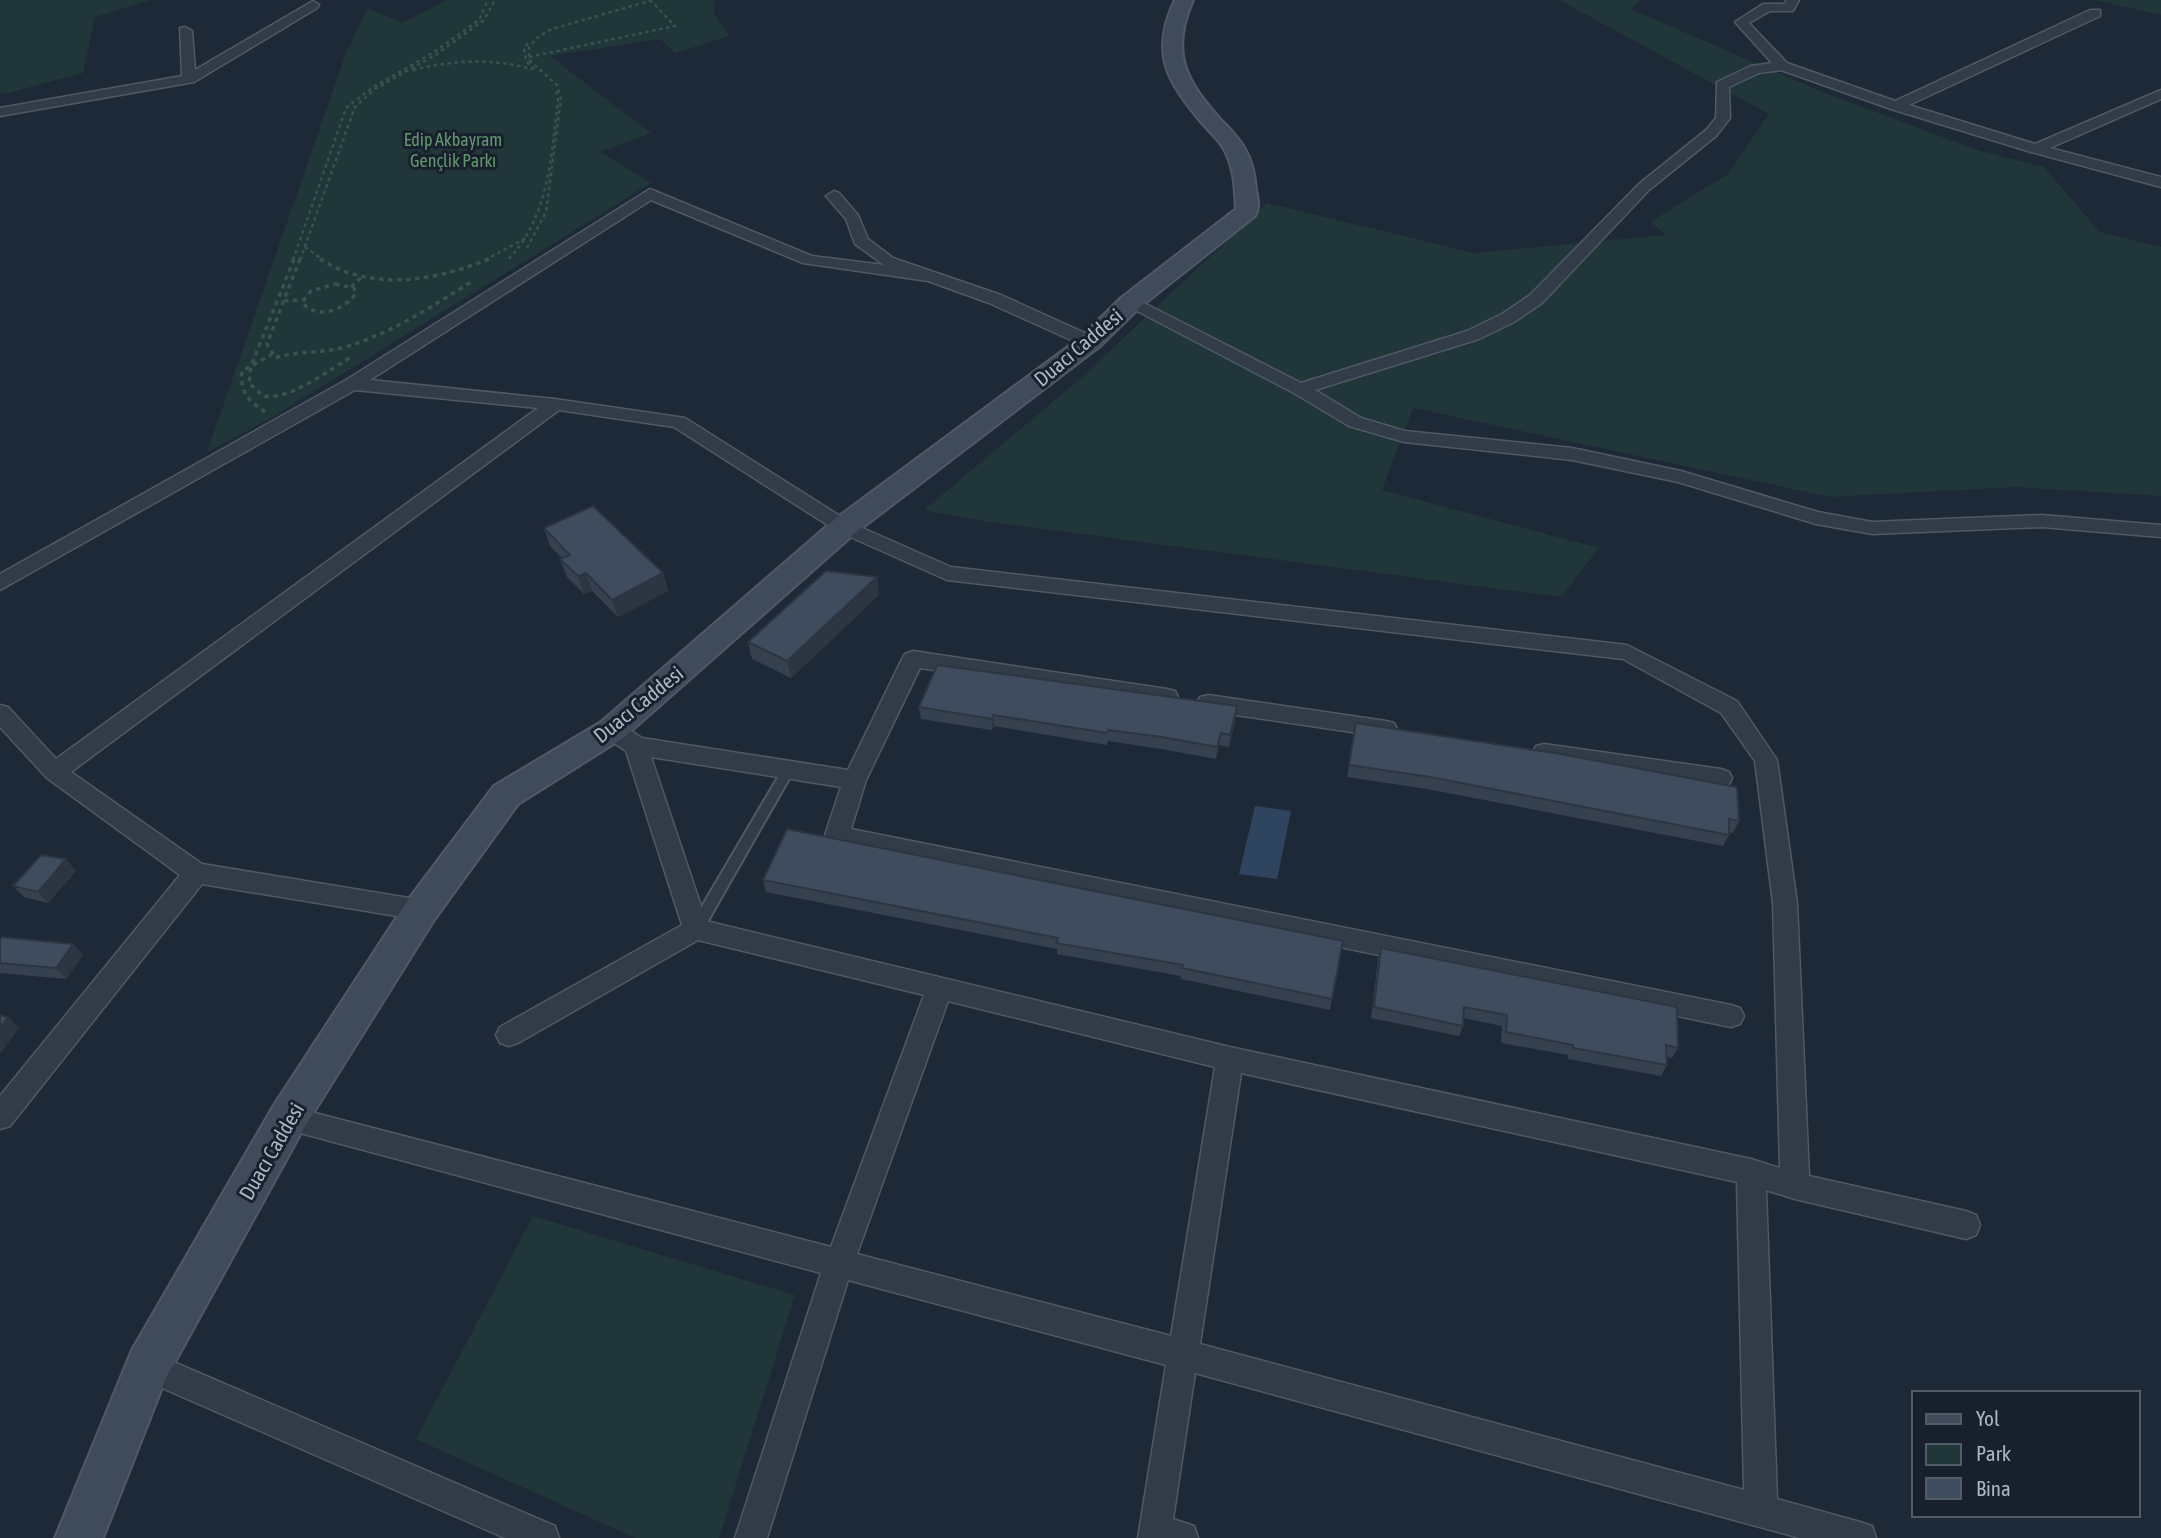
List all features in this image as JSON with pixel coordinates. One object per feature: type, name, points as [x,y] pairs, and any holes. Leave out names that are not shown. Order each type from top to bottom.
[{"type":"street","name":"Duacı Caddesi","points":[[79,1538],[148,1366],[288,1118],[421,910],[506,795],[624,738],[844,527],[1090,342],[1130,303],[1247,211],[1245,181],[1234,148],[1184,90],[1176,68],[1170,46],[1172,22],[1184,0]]},
{"type":"street","points":[[1782,66],[1741,22],[1768,7],[1787,8],[1793,0]]},
{"type":"street","points":[[0,112],[190,79],[313,5]]},
{"type":"street","points":[[1896,106],[2095,13]]},
{"type":"street","points":[[185,31],[190,79]]},
{"type":"street","points":[[1300,389],[1473,335],[1508,318],[1536,299],[1644,187],[1711,134],[1723,118],[1722,85],[1756,69],[1782,66],[1896,106],[2036,149],[2161,182]]},
{"type":"street","points":[[2036,149],[2161,94]]},
{"type":"street","points":[[0,583],[352,384],[650,194],[809,260],[927,276]]},
{"type":"street","points":[[834,197],[853,218],[862,241],[887,261],[1006,303],[1090,342]]},
{"type":"street","points":[[1130,303],[1300,389],[1355,422],[1404,436],[1572,454],[1681,477],[1816,518],[1872,528],[2042,521],[2161,531]]},
{"type":"street","points":[[352,384],[555,404],[679,422],[844,527],[947,573],[1627,652],[1730,707],[1766,760],[1785,904],[1794,1186]]},
{"type":"street","points":[[55,772],[555,404]]},
{"type":"street","points":[[1406,732],[913,659],[855,780],[837,835],[1731,1016]]},
{"type":"street","points":[[0,713],[55,772],[196,873],[421,910]]},
{"type":"street","points":[[624,738],[788,770],[855,780]]},
{"type":"street","points":[[624,738],[696,929]]},
{"type":"street","points":[[1516,748],[1721,778]]},
{"type":"street","points":[[0,1117],[9,1095],[196,873]]},
{"type":"street","points":[[509,1035],[696,929],[1230,1059],[1751,1172],[1794,1186],[1966,1225]]},
{"type":"street","points":[[751,1538],[839,1264],[939,990]]},
{"type":"street","points":[[1164,1535],[1184,1355],[1230,1059]]},
{"type":"street","points":[[288,1118],[1184,1355],[1860,1538]]},
{"type":"street","points":[[1751,1172],[1761,1512]]},
{"type":"street","points":[[148,1366],[543,1538]]},
{"type":"lane","points":[[696,929],[788,770]]},
{"type":"path","points":[[353,356],[290,391],[268,397],[255,392],[249,383],[251,366],[300,243],[346,108],[386,79],[434,52],[479,20],[488,0]]},
{"type":"path","points":[[271,355],[267,344],[355,107],[364,97],[437,54],[484,20],[495,0]]},
{"type":"path","points":[[502,264],[523,246],[541,211],[558,99],[555,85],[537,70],[527,57],[532,42],[558,25],[596,18],[651,0],[675,26],[527,57]]},
{"type":"path","points":[[512,261],[523,254],[546,212],[561,99],[557,85],[537,70],[527,57]]},
{"type":"path","points":[[386,79],[431,65],[476,60],[516,64],[537,70]]},
{"type":"path","points":[[396,78],[428,68],[470,62],[537,70]]},
{"type":"path","points":[[305,247],[347,272],[363,276],[407,279],[432,276],[487,260],[508,251],[529,236]]},
{"type":"path","points":[[351,287],[363,276]]},
{"type":"path","points":[[284,423],[247,399],[240,388],[242,371],[271,355],[282,357],[298,351],[322,352],[346,347],[414,318],[481,276]]},
{"type":"path","points":[[376,343],[477,282]]},
{"type":"path","points":[[284,301],[303,299],[311,291],[335,284],[351,287],[356,294],[352,301],[333,310],[312,311],[304,307],[303,299]]},
{"type":"green space","points":[[0,0],[151,0],[95,17],[83,73],[4,94],[0,91]]},
{"type":"green space","name":"Edip Akbayram Gençlik Parkı","points":[[447,0],[715,0],[714,14],[729,36],[675,53],[660,39],[550,56],[651,133],[600,152],[651,183],[273,417],[207,452],[346,53],[368,8],[402,23]]},
{"type":"green space","points":[[1559,0],[1642,0],[1631,9],[1820,91],[1974,149],[2044,167],[2100,232],[2161,247],[2161,496],[2016,487],[1830,497],[1413,408],[1382,490],[1599,548],[1561,597],[989,522],[924,510],[1081,378],[1267,203],[1474,253],[1666,235],[1650,222],[1728,174],[1769,114]]},
{"type":"green space","points":[[2094,0],[2161,0],[2161,15]]},
{"type":"green space","points":[[533,1216],[795,1295],[719,1538],[635,1538],[416,1439]]},
{"type":"water","points":[[1255,806],[1291,811],[1277,879],[1239,874]]},
{"type":"building","points":[[593,506],[663,573],[612,600],[586,573],[578,576],[560,559],[570,555],[544,528]]},
{"type":"building","points":[[826,571],[877,577],[787,661],[748,642]]},
{"type":"building","points":[[937,665],[1237,706],[1230,735],[1221,733],[1217,747],[1162,737],[1108,730],[1107,733],[993,715],[992,719],[919,707]]},
{"type":"building","points":[[1356,723],[1561,754],[1737,787],[1739,821],[1729,819],[1729,835],[1430,777],[1349,765]]},
{"type":"building","points":[[787,829],[1343,941],[1332,999],[1182,968],[1183,965],[1056,943],[1058,938],[763,880]]},
{"type":"building","points":[[41,855],[66,859],[38,892],[13,886]]},
{"type":"building","points":[[2,937],[73,944],[56,968],[0,963]]},
{"type":"building","points":[[1381,948],[1677,1007],[1678,1048],[1666,1045],[1667,1065],[1573,1048],[1573,1045],[1506,1032],[1507,1015],[1464,1007],[1463,1026],[1374,1007]]},
{"type":"building","points":[[0,1015],[8,1017],[0,1028]]}]
